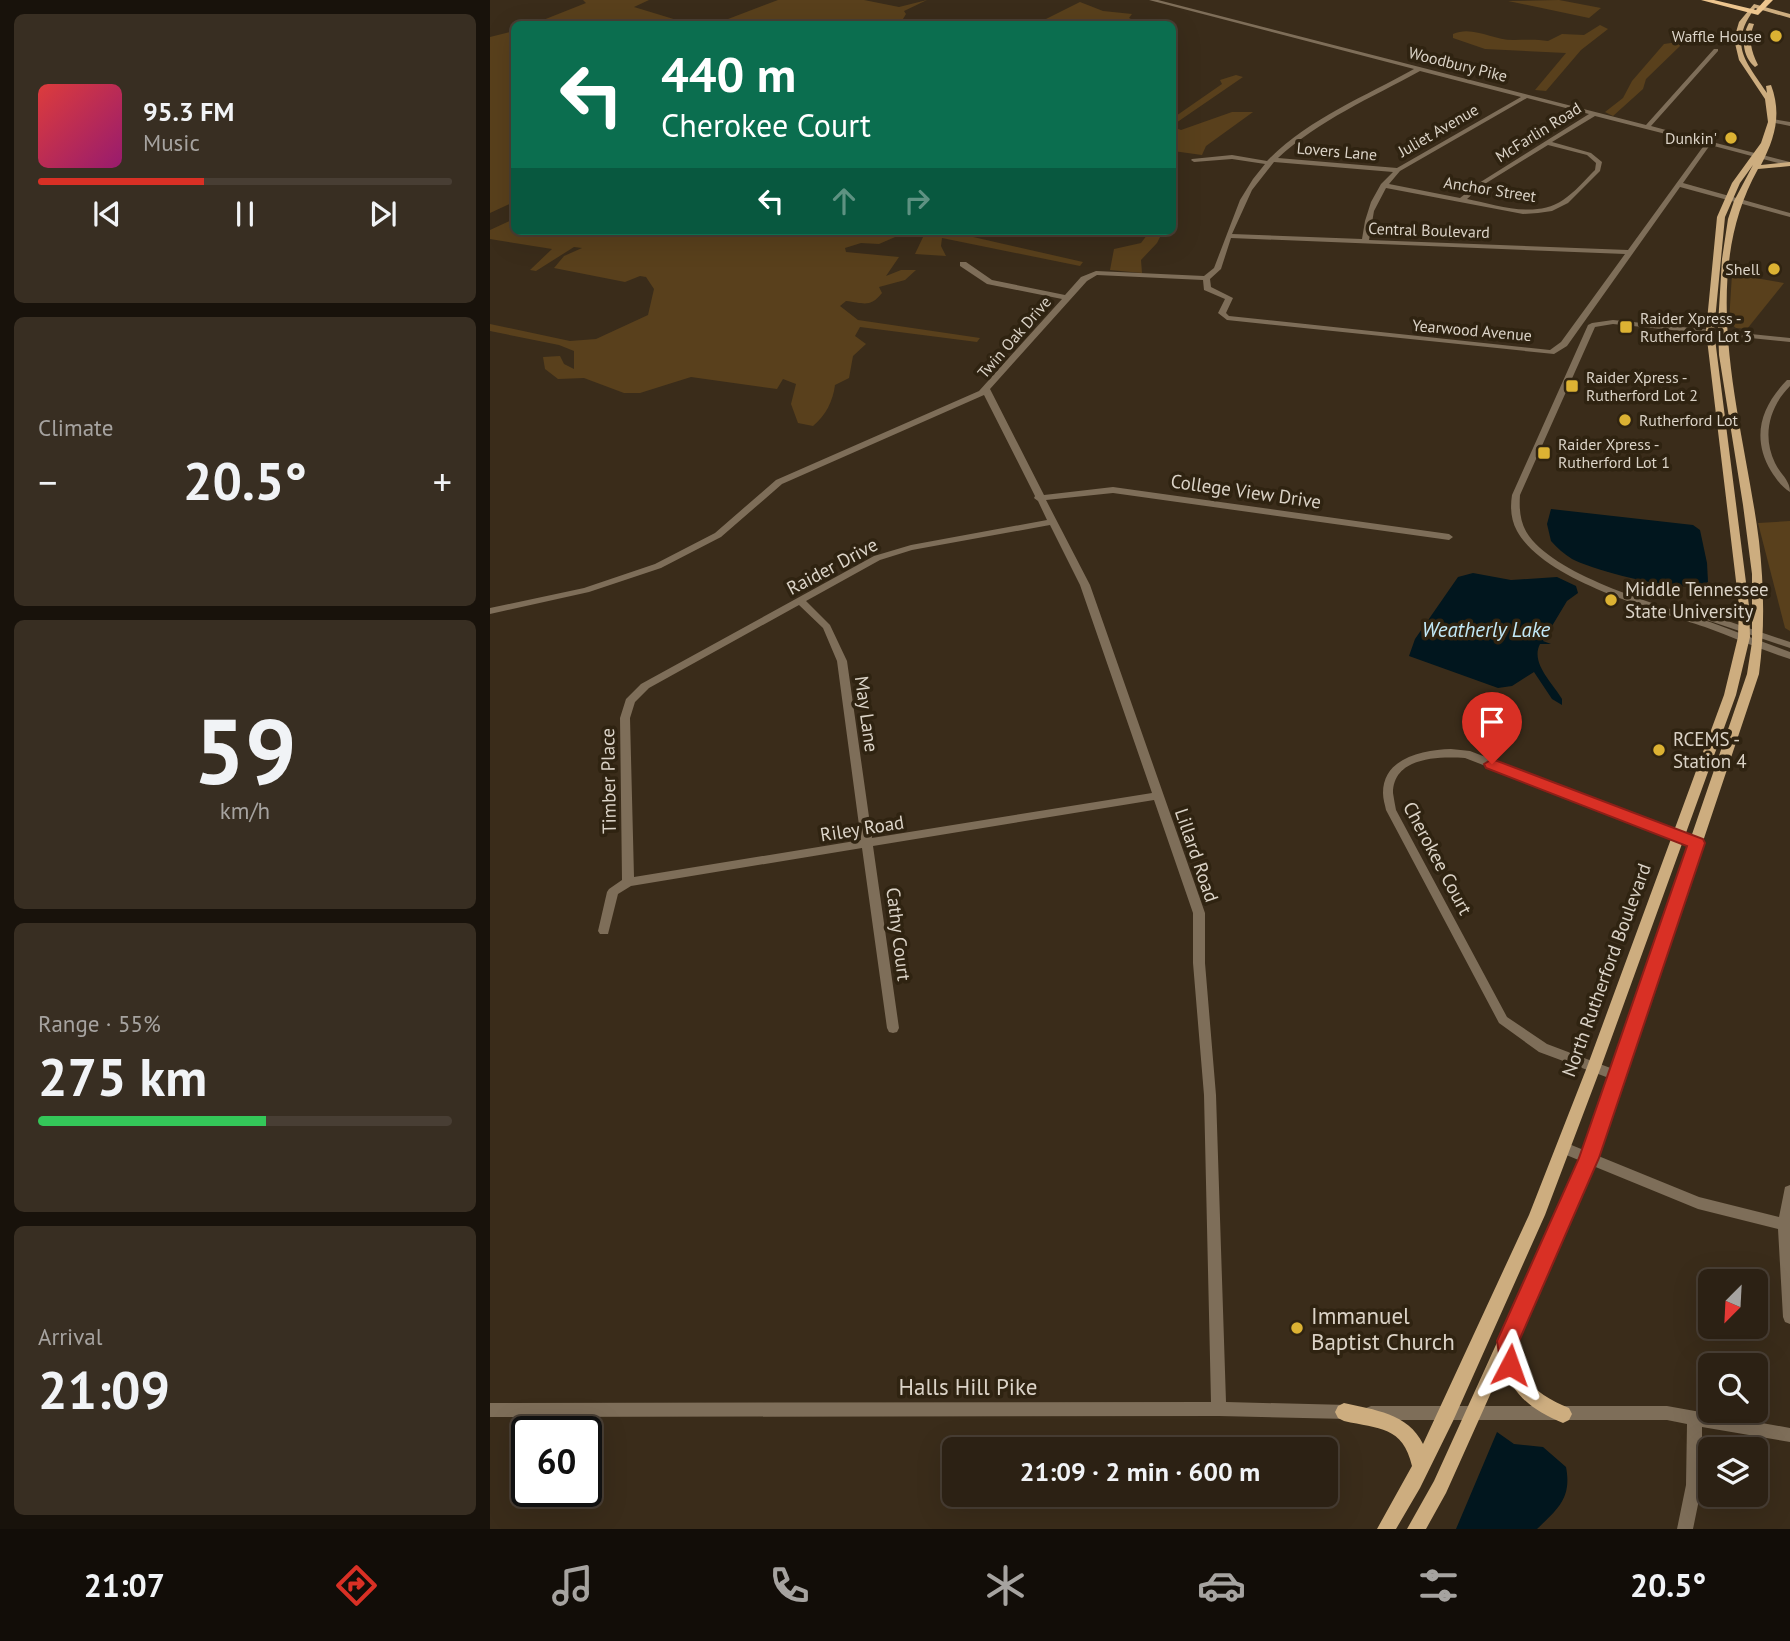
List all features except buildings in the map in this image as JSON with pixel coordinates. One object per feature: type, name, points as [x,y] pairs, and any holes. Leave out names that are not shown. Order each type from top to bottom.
[{"type":"highway","points":[[1705,0],[1756,8],[1769,0]]},
{"type":"highway","points":[[1728,0],[1756,8]]},
{"type":"main road","points":[[1756,8],[1790,16]]},
{"type":"main road","points":[[1756,8],[1790,22]]},
{"type":"main road","points":[[1756,8],[1738,30],[1739,51],[1768,99],[1772,121],[1761,156]]},
{"type":"main road","points":[[1756,8],[1746,35],[1749,53],[1777,99],[1786,123],[1776,144],[1761,156]]},
{"type":"main road","name":"North Rutherford Boulevard","points":[[1733,199],[1759,167],[1761,156]]},
{"type":"main road","name":"North Rutherford Boulevard","points":[[1386,1529],[1447,1415],[1564,1148],[1676,835],[1730,695],[1744,633],[1741,575],[1716,332],[1733,199],[1761,156]]},
{"type":"main road","points":[[1759,167],[1772,163],[1790,164]]},
{"type":"main road","name":"North Rutherford Boulevard","points":[[1416,1529],[1440,1487],[1474,1415],[1589,1158],[1746,698],[1760,640],[1759,595],[1716,332]]},
{"type":"main road","points":[[1508,1341],[1510,1365],[1524,1391],[1539,1404],[1563,1414]]},
{"type":"main road","points":[[1344,1412],[1391,1423],[1408,1433],[1418,1447],[1421,1468]]},
{"type":"street","name":"Woodbury Pike","points":[[1152,0],[1710,141],[1790,164]]},
{"type":"street","points":[[1648,126],[1716,50]]},
{"type":"street","points":[[1206,278],[1217,269],[1254,180],[1272,162],[1315,122],[1419,69]]},
{"type":"street","name":"Juliet Avenue","points":[[1365,241],[1366,218],[1383,185],[1398,170],[1527,96]]},
{"type":"street","name":"McFarlin Road","points":[[1462,200],[1481,184],[1595,113]]},
{"type":"street","points":[[1772,121],[1786,123]]},
{"type":"street","name":"Yearwood Avenue","points":[[1206,278],[1207,288],[1229,298],[1222,313],[1227,318],[1327,331],[1551,352],[1564,344],[1710,141]]},
{"type":"street","name":"Anchor Street","points":[[1383,185],[1523,212],[1546,212],[1562,207],[1598,170],[1599,162],[1589,154],[1548,143]]},
{"type":"street","name":"Lovers Lane","points":[[1194,160],[1230,155],[1272,162],[1398,170]]},
{"type":"street","points":[[1678,184],[1790,215]]},
{"type":"street","name":"Central Boulevard","points":[[1229,236],[1628,252]]},
{"type":"street","points":[[964,264],[990,282],[1067,298]]},
{"type":"street","name":"Twin Oak Drive","points":[[490,611],[586,590],[658,566],[718,535],[779,482],[986,390],[1084,279],[1096,274],[1206,278]]},
{"type":"street","points":[[1790,340],[1599,322],[1589,331],[1516,495],[1514,508],[1517,525],[1530,543],[1545,556],[1588,579],[1744,633],[1790,656]]},
{"type":"street","points":[[1790,382],[1776,393],[1765,413],[1763,434],[1767,457],[1790,489]]},
{"type":"street","name":"Lillard Road","points":[[986,390],[1084,585],[1199,913],[1199,963],[1210,1095],[1219,1409]]},
{"type":"street","name":"College View Drive","points":[[1038,498],[1113,490],[1449,537]]},
{"type":"street","name":"Raider Drive","points":[[645,686],[802,602],[877,558],[911,548],[1051,522]]},
{"type":"street","name":"May Lane","points":[[802,602],[827,627],[842,661],[869,844]]},
{"type":"street","points":[[1760,640],[1790,645]]},
{"type":"street","name":"Timber Place","points":[[628,882],[625,718],[630,701],[645,686]]},
{"type":"street","name":"Cherokee Court","points":[[1617,1076],[1543,1048],[1503,1020],[1391,810],[1388,799],[1389,780],[1401,765],[1413,759],[1442,752],[1466,754],[1697,843]]},
{"type":"street","name":"Riley Road","points":[[628,882],[1157,796]]},
{"type":"street","name":"Cathy Court","points":[[869,844],[893,1028]]},
{"type":"street","points":[[604,931],[614,892],[628,882]]},
{"type":"street","points":[[1564,1148],[1698,1203],[1787,1225]]},
{"type":"street","points":[[1790,1191],[1787,1225],[1790,1317]]},
{"type":"street","name":"Halls Hill Pike","points":[[490,1410],[1219,1409],[1447,1415],[1667,1413],[1790,1435]]},
{"type":"street","points":[[1685,1529],[1694,1485],[1695,1417]]},
{"type":"shaded area","points":[[583,0],[649,0],[634,7],[680,21],[541,21],[586,3]]},
{"type":"shaded area","points":[[778,0],[864,0],[899,7],[927,0],[904,11],[906,14],[903,19],[906,21],[723,21]]},
{"type":"shaded area","points":[[1559,0],[1601,8],[1589,18],[1508,1]]},
{"type":"shaded area","points":[[1080,2],[1103,11],[1132,14],[1129,18],[1135,21],[1042,21]]},
{"type":"shaded area","points":[[1600,25],[1608,29],[1581,50],[1546,91],[1535,90],[1566,53],[1485,49],[1453,38],[1453,34],[1468,31],[1507,40],[1548,41],[1562,34],[1584,35]]},
{"type":"shaded area","points":[[511,32],[511,203],[490,213],[490,37]]},
{"type":"shaded area","points":[[1678,42],[1680,46],[1646,79],[1643,89],[1613,116],[1605,112],[1623,98],[1632,81],[1664,44]]},
{"type":"shaded area","points":[[1236,75],[1243,77],[1176,123],[1176,116],[1222,84],[1220,80]]},
{"type":"shaded area","points":[[1232,112],[1253,112],[1206,146],[1202,155],[1176,151],[1176,128],[1181,130]]},
{"type":"shaded area","points":[[511,220],[511,235],[900,235],[879,244],[861,243],[845,248],[846,252],[899,257],[886,276],[901,270],[916,270],[905,280],[879,287],[882,293],[870,303],[846,301],[840,306],[858,320],[980,338],[977,342],[860,327],[855,336],[866,344],[853,356],[849,378],[835,385],[828,407],[813,426],[798,423],[791,404],[796,384],[783,379],[777,389],[691,377],[640,393],[624,393],[584,378],[558,379],[545,369],[543,357],[560,356],[564,364],[574,369],[574,351],[559,345],[490,331],[490,324],[570,341],[596,339],[648,315],[654,289],[646,277],[640,276],[625,282],[554,268],[564,256],[582,248],[574,247],[536,271],[530,270],[552,249],[490,239],[490,230]]},
{"type":"shaded area","points":[[924,235],[965,235],[1083,262],[1080,266],[942,238],[941,246],[946,256],[915,254]]},
{"type":"shaded area","points":[[1147,235],[1161,235],[1141,260],[1142,273],[1110,270],[1114,249],[1141,243]]},
{"type":"shaded area","points":[[1732,274],[1784,283],[1747,329],[1736,328],[1729,322]]},
{"type":"shaded area","points":[[1790,521],[1790,631],[1785,628],[1758,523]]},
{"type":"water","points":[[1551,509],[1693,525],[1700,530],[1708,582],[1697,586],[1662,584],[1619,575],[1572,559],[1551,541],[1547,524]]},
{"type":"water","name":"Weatherly Lake","points":[[1473,573],[1511,580],[1557,577],[1576,586],[1578,593],[1567,601],[1543,641],[1551,644],[1540,644],[1538,651],[1540,666],[1562,699],[1562,705],[1552,699],[1534,672],[1512,686],[1498,688],[1409,656],[1415,639],[1458,577]]},
{"type":"water","points":[[1497,1432],[1514,1444],[1543,1447],[1566,1467],[1565,1495],[1557,1509],[1537,1529],[1456,1529]]},
{"type":"place","name":"Waffle House","points":[[1776,36]]},
{"type":"place","name":"Dunkin'","points":[[1731,138]]},
{"type":"place","name":"Shell","points":[[1774,269]]},
{"type":"place","name":"Raider Xpress - Rutherford Lot 3","points":[[1626,327]]},
{"type":"place","name":"Raider Xpress - Rutherford Lot 2","points":[[1572,386]]},
{"type":"place","name":"Rutherford Lot","points":[[1625,420]]},
{"type":"place","name":"Raider Xpress - Rutherford Lot 1","points":[[1544,453]]},
{"type":"place","name":"Middle Tennessee State University","points":[[1611,600]]},
{"type":"place","name":"RCEMS - Station 4","points":[[1659,750]]},
{"type":"place","name":"Immanuel Baptist Church","points":[[1297,1328]]},
{"type":"route","points":[[1492,764],[1697,843],[1589,1158],[1508,1341],[1510,1365]]}]
